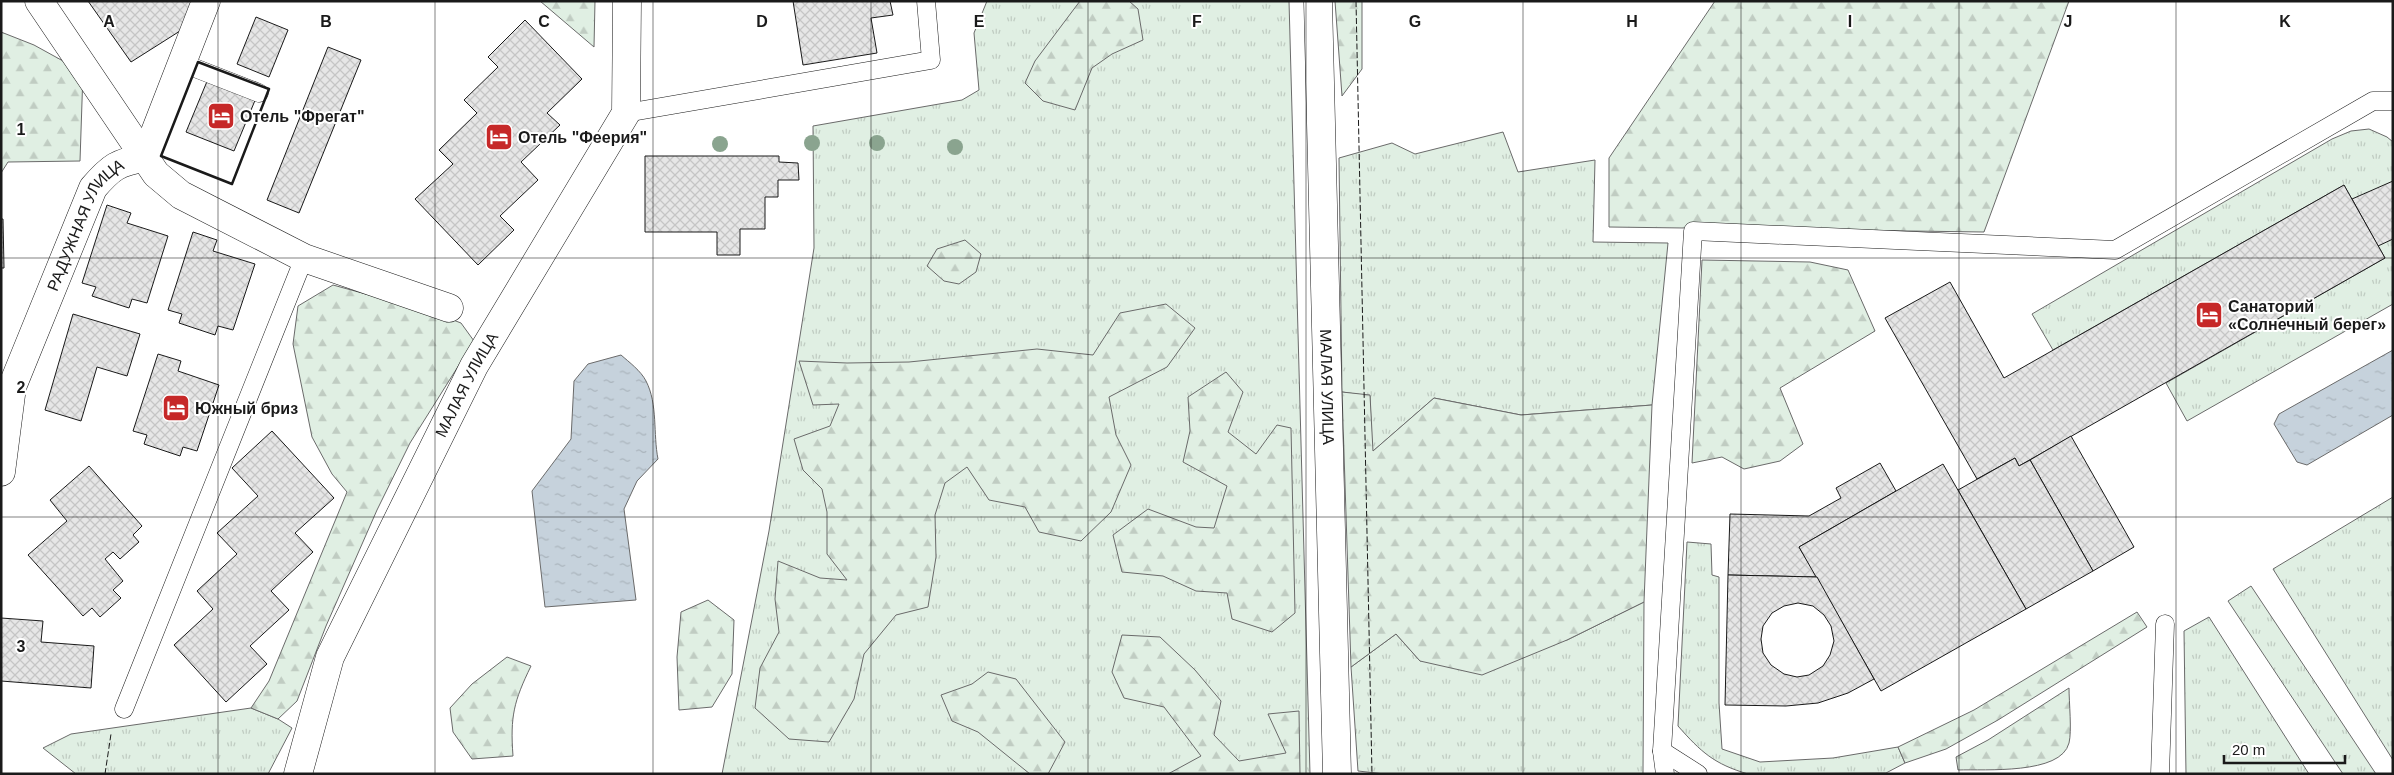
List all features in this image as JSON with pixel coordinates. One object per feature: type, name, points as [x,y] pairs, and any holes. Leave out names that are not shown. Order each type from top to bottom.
[{"type":"street","points":[[39,1],[156,174],[181,195],[304,258],[449,308]]},
{"type":"street","name":"РАДУЖНАЯ УЛИЦА","points":[[1,472],[12,387],[93,188],[108,170],[124,161],[145,158],[206,1]]},
{"type":"street","points":[[626,114],[627,1]]},
{"type":"street","name":"МАЛАЯ УЛИЦА","points":[[1318,1],[1337,774]]},
{"type":"street","name":"МАЛАЯ УЛИЦА","points":[[298,774],[330,657],[474,366],[626,114]]},
{"type":"lane","points":[[626,114],[931,60],[926,1]]},
{"type":"lane","points":[[182,63],[259,93]]},
{"type":"lane","points":[[1666,774],[1662,751],[1693,232],[2116,250],[2373,101],[2393,101]]},
{"type":"lane","points":[[124,709],[304,258]]},
{"type":"lane","points":[[2160,774],[2165,624]]},
{"type":"lane","points":[[1662,751],[1698,774]]},
{"type":"green space","points":[[540,1],[595,1],[594,47]]},
{"type":"green space","points":[[987,1],[1289,1],[1310,774],[722,774],[769,531],[814,248],[813,126],[962,100],[979,90],[974,33]]},
{"type":"green space","points":[[1080,1],[1129,1],[1138,9],[1143,40],[1112,54],[1092,68],[1075,110],[1043,101],[1025,83],[1035,61]]},
{"type":"green space","points":[[1335,1],[1362,1],[1362,69],[1342,96]]},
{"type":"green space","points":[[1715,1],[2069,1],[1984,232],[1609,227],[1609,158]]},
{"type":"green space","points":[[1,32],[34,45],[83,72],[80,161],[8,162],[1,173]]},
{"type":"green space","points":[[2369,129],[2387,137],[2393,142],[2393,304],[2187,421],[2166,383],[2385,258],[2344,185],[2053,350],[2032,314],[2332,139],[2351,131]]},
{"type":"green space","points":[[1503,132],[1518,172],[1595,160],[1593,242],[1668,243],[1652,405],[1521,415],[1434,398],[1372,452],[1370,396],[1342,392],[1339,158],[1392,143],[1415,154]]},
{"type":"green space","points":[[965,240],[981,254],[976,272],[959,284],[944,281],[927,266],[937,249]]},
{"type":"green space","points":[[1702,260],[1810,262],[1848,270],[1875,331],[1780,388],[1803,444],[1780,461],[1744,469],[1722,457],[1692,463]]},
{"type":"green space","points":[[333,285],[435,313],[461,323],[474,341],[410,443],[377,510],[326,626],[297,701],[278,719],[251,708],[269,681],[347,492],[332,474],[312,437],[293,344],[298,306]]},
{"type":"green space","points":[[1166,304],[1195,328],[1167,367],[1109,397],[1116,435],[1131,465],[1111,512],[1081,541],[1039,532],[1025,507],[989,500],[967,467],[945,483],[935,515],[936,557],[928,607],[896,615],[864,654],[854,699],[829,742],[789,739],[755,708],[760,668],[779,632],[775,599],[778,561],[820,578],[847,580],[827,554],[827,512],[822,489],[803,470],[794,439],[830,426],[839,404],[813,405],[799,361],[847,363],[909,362],[1037,349],[1093,355],[1120,313]]},
{"type":"green space","points":[[1226,372],[1243,392],[1228,432],[1256,454],[1277,425],[1291,428],[1295,613],[1272,632],[1232,619],[1227,593],[1196,591],[1163,576],[1122,572],[1113,535],[1148,509],[1196,527],[1214,528],[1227,486],[1183,462],[1190,431],[1188,397]]},
{"type":"green space","points":[[1342,392],[1370,395],[1373,451],[1434,398],[1521,415],[1652,405],[1644,602],[1567,640],[1482,675],[1420,661],[1396,634],[1351,667]]},
{"type":"green space","points":[[2393,497],[2393,760],[2273,569]]},
{"type":"green space","points":[[1687,542],[1711,544],[1712,575],[1719,577],[1719,703],[1722,749],[1760,762],[1833,758],[1898,747],[1905,763],[1886,773],[1748,774],[1717,761],[1694,743],[1678,726]]},
{"type":"green space","points":[[2251,586],[2376,774],[2343,774],[2228,601]]},
{"type":"green space","points":[[708,600],[734,620],[732,674],[712,707],[679,710],[677,657],[681,612]]},
{"type":"green space","points":[[1644,602],[1643,774],[1385,774],[1358,771],[1351,667],[1396,634],[1420,661],[1567,640]]},
{"type":"green space","points":[[2137,612],[2147,627],[1998,720],[1946,749],[1905,763],[1898,747],[1974,710]]},
{"type":"green space","points":[[2209,617],[2309,774],[2186,774],[2184,631]]},
{"type":"green space","points":[[1122,635],[1160,637],[1195,670],[1221,701],[1214,735],[1239,761],[1286,753],[1268,714],[1299,711],[1300,774],[1168,774],[1201,756],[1164,707],[1124,698],[1112,672]]},
{"type":"green space","points":[[507,657],[531,666],[514,709],[512,730],[513,756],[472,759],[453,732],[450,708],[472,684]]},
{"type":"green space","points":[[988,672],[1016,679],[1065,742],[1048,774],[1030,774],[978,732],[952,721],[941,695],[972,684]]},
{"type":"green space","points":[[2069,688],[2070,738],[2063,753],[2052,761],[2021,768],[1958,770],[1956,757],[1988,740]]},
{"type":"green space","points":[[251,708],[278,719],[292,728],[268,774],[76,774],[43,748],[71,734]]},
{"type":"water","points":[[2393,350],[2393,415],[2307,465],[2297,462],[2274,424],[2279,414]]},
{"type":"water","points":[[621,355],[641,374],[650,390],[654,409],[658,459],[637,481],[624,509],[636,600],[545,607],[532,491],[571,439],[574,381],[588,364]]},
{"type":"building","points":[[88,1],[193,1],[180,31],[131,62]]},
{"type":"building","points":[[793,1],[890,1],[893,15],[871,18],[877,53],[803,65]]},
{"type":"building","points":[[256,17],[288,30],[269,77],[237,64]]},
{"type":"building","name":"Отель \"Феерия\"","points":[[525,20],[582,79],[547,113],[560,125],[521,162],[538,180],[500,216],[514,230],[478,265],[415,199],[453,164],[439,150],[477,113],[464,100],[498,67],[488,57]]},
{"type":"building","points":[[328,47],[361,60],[299,213],[267,200]]},
{"type":"building","points":[[208,79],[256,98],[234,151],[186,132]]},
{"type":"building","points":[[645,156],[779,156],[779,162],[798,163],[799,180],[778,180],[778,197],[765,197],[765,229],[740,229],[740,255],[717,255],[717,232],[645,232]]},
{"type":"building","points":[[2393,181],[2393,239],[2378,246],[2352,199]]},
{"type":"building","points":[[2344,185],[2385,258],[2019,466],[2015,458],[1977,479],[1885,318],[1950,282],[2004,378]]},
{"type":"building","points":[[107,205],[131,213],[127,223],[168,236],[147,303],[132,299],[129,308],[92,296],[96,287],[82,283]]},
{"type":"building","points":[[1,219],[3,219],[4,268],[1,268]]},
{"type":"building","points":[[193,232],[217,240],[213,251],[255,264],[233,330],[218,326],[215,335],[179,323],[182,314],[168,310]]},
{"type":"building","points":[[73,314],[140,334],[127,376],[97,367],[81,421],[45,410]]},
{"type":"building","name":"Южный бриз","points":[[158,354],[181,361],[178,371],[219,385],[197,451],[183,447],[180,456],[144,444],[147,435],[133,431]]},
{"type":"building","points":[[272,431],[334,498],[295,533],[313,552],[271,591],[289,610],[250,646],[267,664],[226,702],[174,645],[213,609],[197,591],[237,554],[217,533],[258,496],[232,468]]},
{"type":"building","points":[[2071,436],[2134,547],[2093,571],[2030,460]]},
{"type":"building","points":[[2015,458],[2019,466],[2030,460],[2093,571],[2026,609],[1958,490]]},
{"type":"building","points":[[1880,463],[1896,491],[1799,547],[1817,577],[1728,575],[1730,514],[1809,516],[1841,498],[1836,488]]},
{"type":"building","points":[[1943,464],[2026,609],[1881,691],[1799,547]]},
{"type":"building","points":[[89,466],[142,526],[133,535],[139,542],[120,559],[113,552],[105,559],[123,581],[113,590],[121,598],[100,617],[92,608],[83,616],[28,555],[67,521],[50,500]]},
{"type":"building","points":[[1728,575],[1817,577],[1874,679],[1848,693],[1818,703],[1786,706],[1725,705]],"holes":[[[1798,603],[1813,606],[1824,615],[1831,626],[1834,641],[1830,655],[1823,666],[1809,675],[1797,677],[1784,674],[1771,665],[1763,653],[1761,639],[1763,626],[1772,613],[1784,606]]]},
{"type":"building","points":[[1,618],[43,621],[41,642],[94,646],[91,688],[1,681]]},
{"type":"fence","points":[[1356,1],[1372,774]]},
{"type":"fence","points":[[105,774],[111,734]]},
{"type":"wall","points":[[198,62],[269,89],[232,184],[161,156],[198,62]]},
{"type":"place","name":"Отель \"Фрегат\"","points":[[221,116]]},
{"type":"place","name":"Отель \"Феерия\"","points":[[499,137]]},
{"type":"place","name":"Санаторий «Солнечный берег»","points":[[2209,315]]},
{"type":"place","name":"Южный бриз","points":[[176,408]]}]
